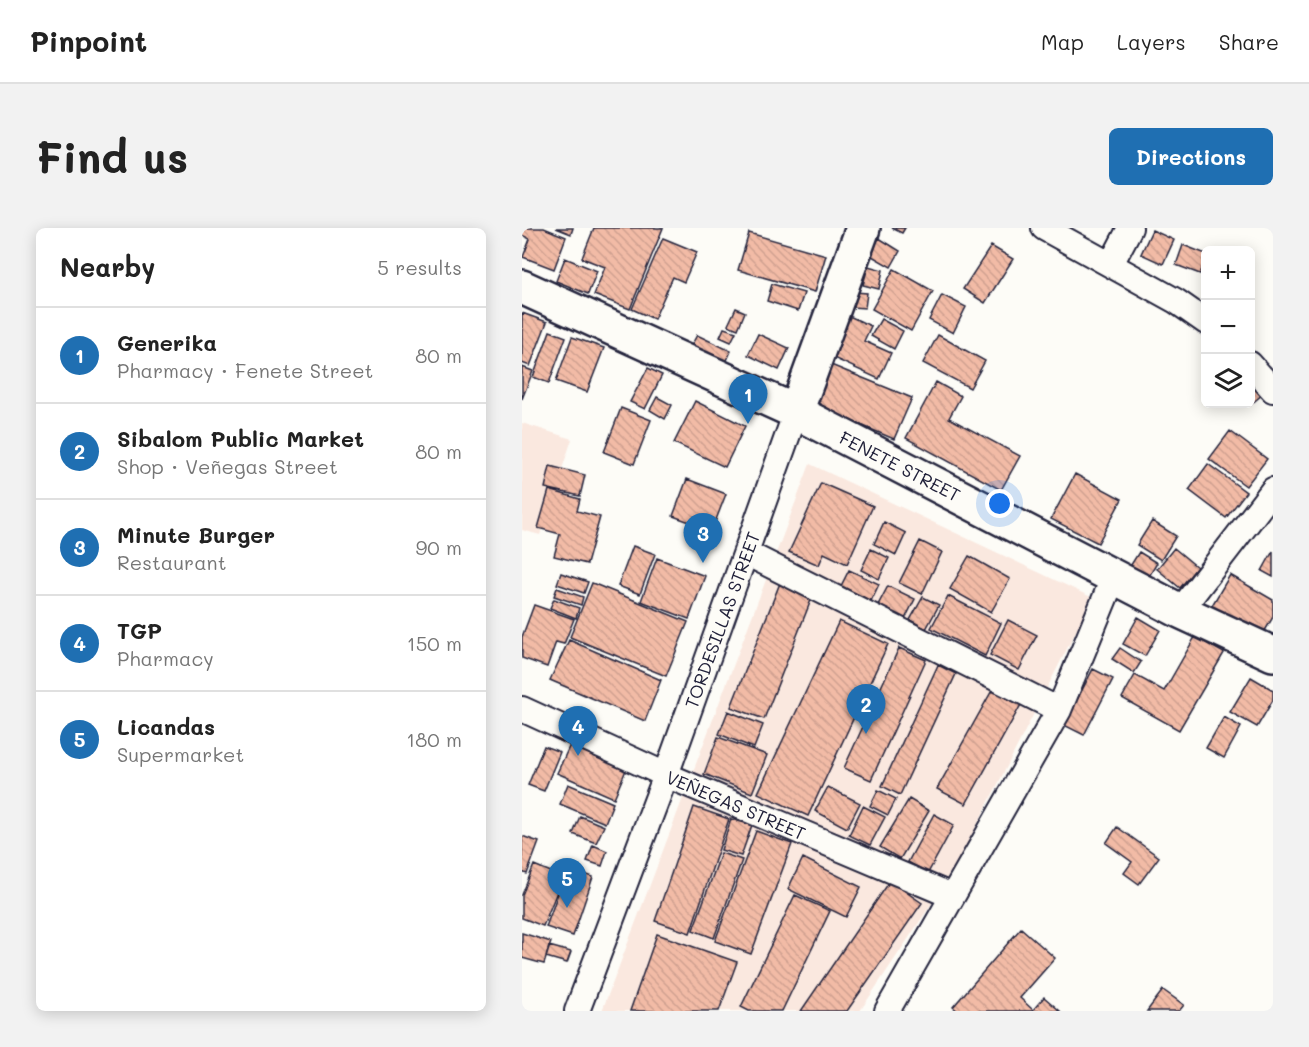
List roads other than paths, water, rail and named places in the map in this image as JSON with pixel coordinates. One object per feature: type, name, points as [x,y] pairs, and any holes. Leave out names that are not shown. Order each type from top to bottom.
[{"type":"main road","name":"TORDESILLAS STREET","points":[[796,412],[863,228]]},
{"type":"main road","name":"FENETE STREET","points":[[522,287],[796,412],[1180,611],[1273,654]]},
{"type":"street","points":[[1044,228],[1176,301],[1201,318]]},
{"type":"street","points":[[1111,264],[1130,228]]},
{"type":"street","points":[[1255,369],[1273,390]]},
{"type":"street","name":"TORDESILLAS STREET","points":[[577,1011],[666,775],[796,412]]},
{"type":"street","points":[[1180,611],[1273,490]]},
{"type":"street","points":[[746,553],[1059,710]]},
{"type":"street","points":[[887,1011],[1059,710],[1114,576]]},
{"type":"street","name":"VEÑEGAS STREET","points":[[522,709],[666,775],[952,896]]},
{"type":"place","name":"Generika","points":[[748,424]]},
{"type":"place","name":"Minute Burger","points":[[703,563]]},
{"type":"place","name":"Sibalom Public Market","points":[[866,734]]},
{"type":"place","name":"TGP","points":[[578,756]]},
{"type":"place","name":"Licandas","points":[[567,908]]}]
